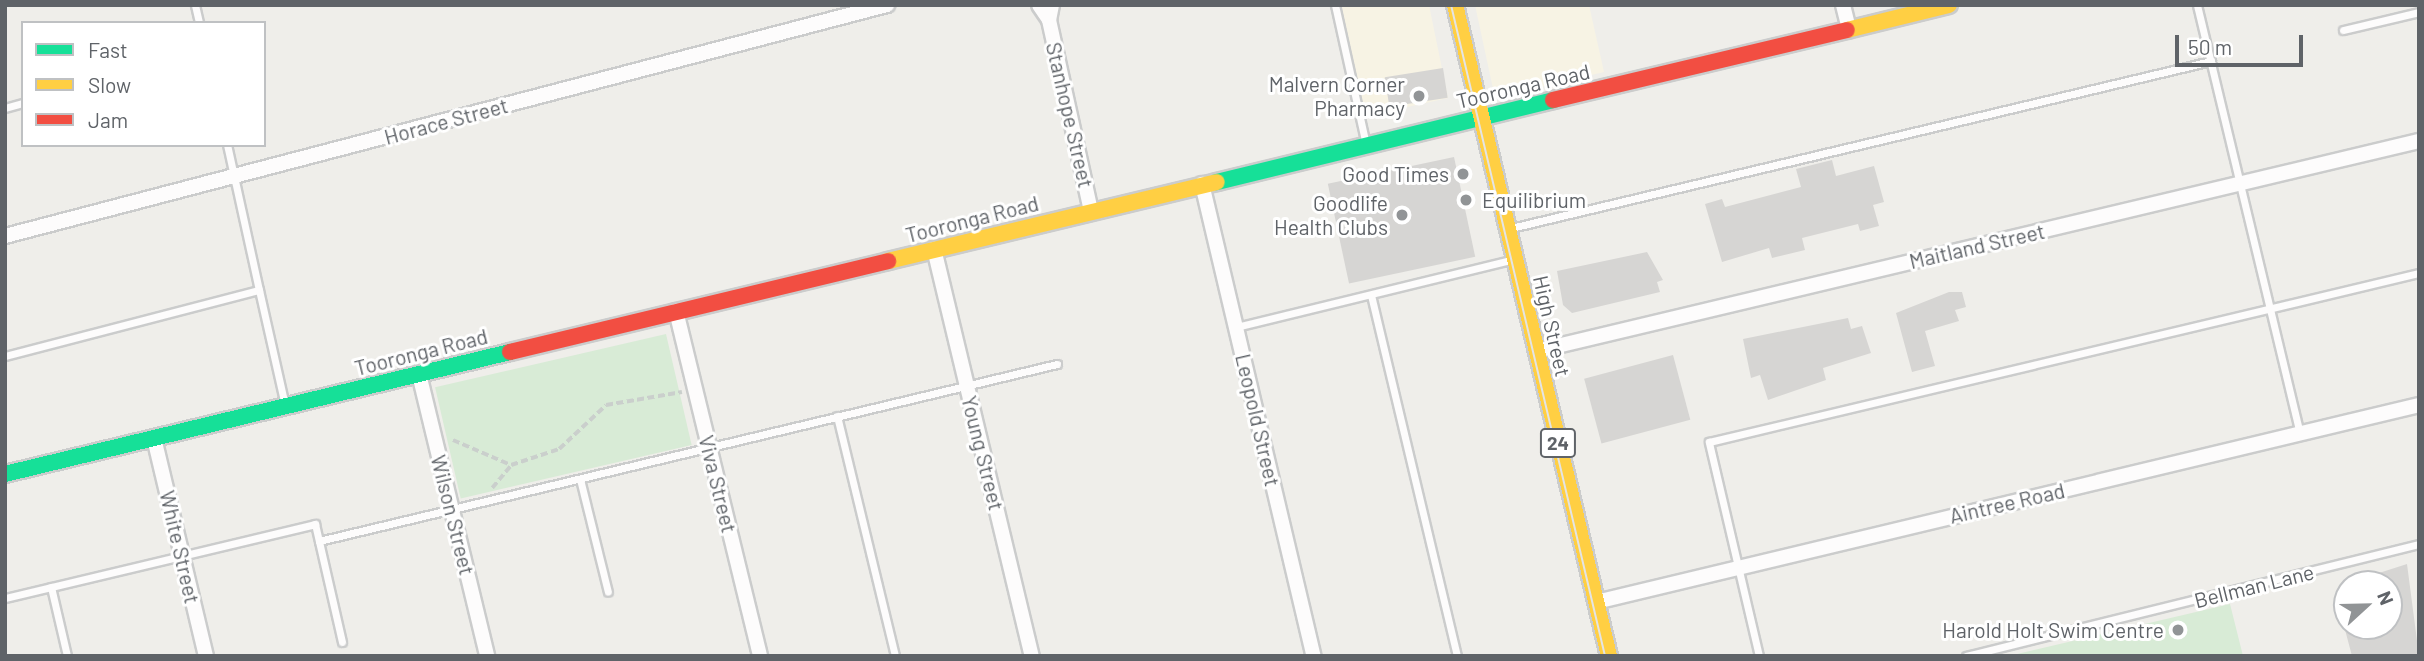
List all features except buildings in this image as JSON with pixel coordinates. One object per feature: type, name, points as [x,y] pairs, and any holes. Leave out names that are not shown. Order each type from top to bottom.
[{"type":"main road","name":"High Street","points":[[1455,5],[1609,656]]},
{"type":"main road","name":"Tooronga Road","points":[[5,474],[1949,5]]},
{"type":"street","name":"Horace Street","points":[[5,236],[887,5]]},
{"type":"street","name":"Stanhope Street","points":[[1039,5],[1050,12],[1091,211]]},
{"type":"street","points":[[1843,5],[1849,29]]},
{"type":"street","name":"Maitland Street","points":[[1536,351],[2419,141]]},
{"type":"street","name":"Leopold Street","points":[[1202,184],[1314,656]]},
{"type":"street","name":"Young Street","points":[[934,249],[1032,656]]},
{"type":"street","name":"Viva Street","points":[[677,311],[760,656]]},
{"type":"street","name":"Wilson Street","points":[[419,374],[487,656]]},
{"type":"street","name":"Aintree Road","points":[[1596,602],[2419,405]]},
{"type":"street","name":"White Street","points":[[154,438],[206,656]]},
{"type":"lane","points":[[1335,5],[1366,145]]},
{"type":"lane","points":[[2197,5],[2300,434]]},
{"type":"lane","points":[[2343,30],[2419,12]]},
{"type":"lane","points":[[1507,229],[2211,61]]},
{"type":"lane","points":[[227,147],[285,406]]},
{"type":"lane","points":[[1236,327],[1514,259]]},
{"type":"lane","points":[[1759,656],[1709,442],[2419,273]]},
{"type":"lane","points":[[5,356],[259,290]]},
{"type":"lane","points":[[1371,295],[1457,656]]},
{"type":"lane","points":[[319,541],[1057,364]]},
{"type":"lane","points":[[837,416],[895,656]]},
{"type":"lane","points":[[580,478],[608,592]]},
{"type":"lane","points":[[5,598],[315,524],[342,642]]},
{"type":"lane","name":"Bellman Lane","points":[[1966,656],[2419,544]]},
{"type":"lane","points":[[51,587],[67,656]]},
{"type":"path","points":[[485,501],[511,465],[559,449],[606,405],[695,390]]},
{"type":"path","points":[[453,440],[511,465]]},
{"type":"shaded area","points":[[1335,5],[1429,5],[1448,98],[1363,117]]},
{"type":"shaded area","points":[[1475,5],[1589,5],[1604,72],[1495,98]]},
{"type":"green space","points":[[666,334],[692,445],[461,498],[435,387]]},
{"type":"green space","name":"Harold Holt Swim Centre","points":[[2230,604],[2243,656],[2009,656]]},
{"type":"tram line","points":[[1451,5],[1605,656]]},
{"type":"traffic: fast","points":[[1217,182],[1553,100]]},
{"type":"traffic: fast","points":[[5,474],[510,352]]},
{"type":"traffic: slow","points":[[1455,5],[1609,656]]},
{"type":"traffic: slow","points":[[1847,30],[1949,5]]},
{"type":"traffic: slow","points":[[888,261],[1217,182]]},
{"type":"traffic: jam","points":[[1553,100],[1847,30]]},
{"type":"traffic: jam","points":[[510,352],[888,261]]},
{"type":"place","name":"Malvern Corner Pharmacy","points":[[1419,96]]},
{"type":"place","name":"Good Times","points":[[1463,174]]},
{"type":"place","name":"Equilibrium","points":[[1466,200]]},
{"type":"place","name":"Goodlife Health Clubs","points":[[1402,215]]},
{"type":"place","name":"Harold Holt Swim Centre","points":[[2178,630]]}]
